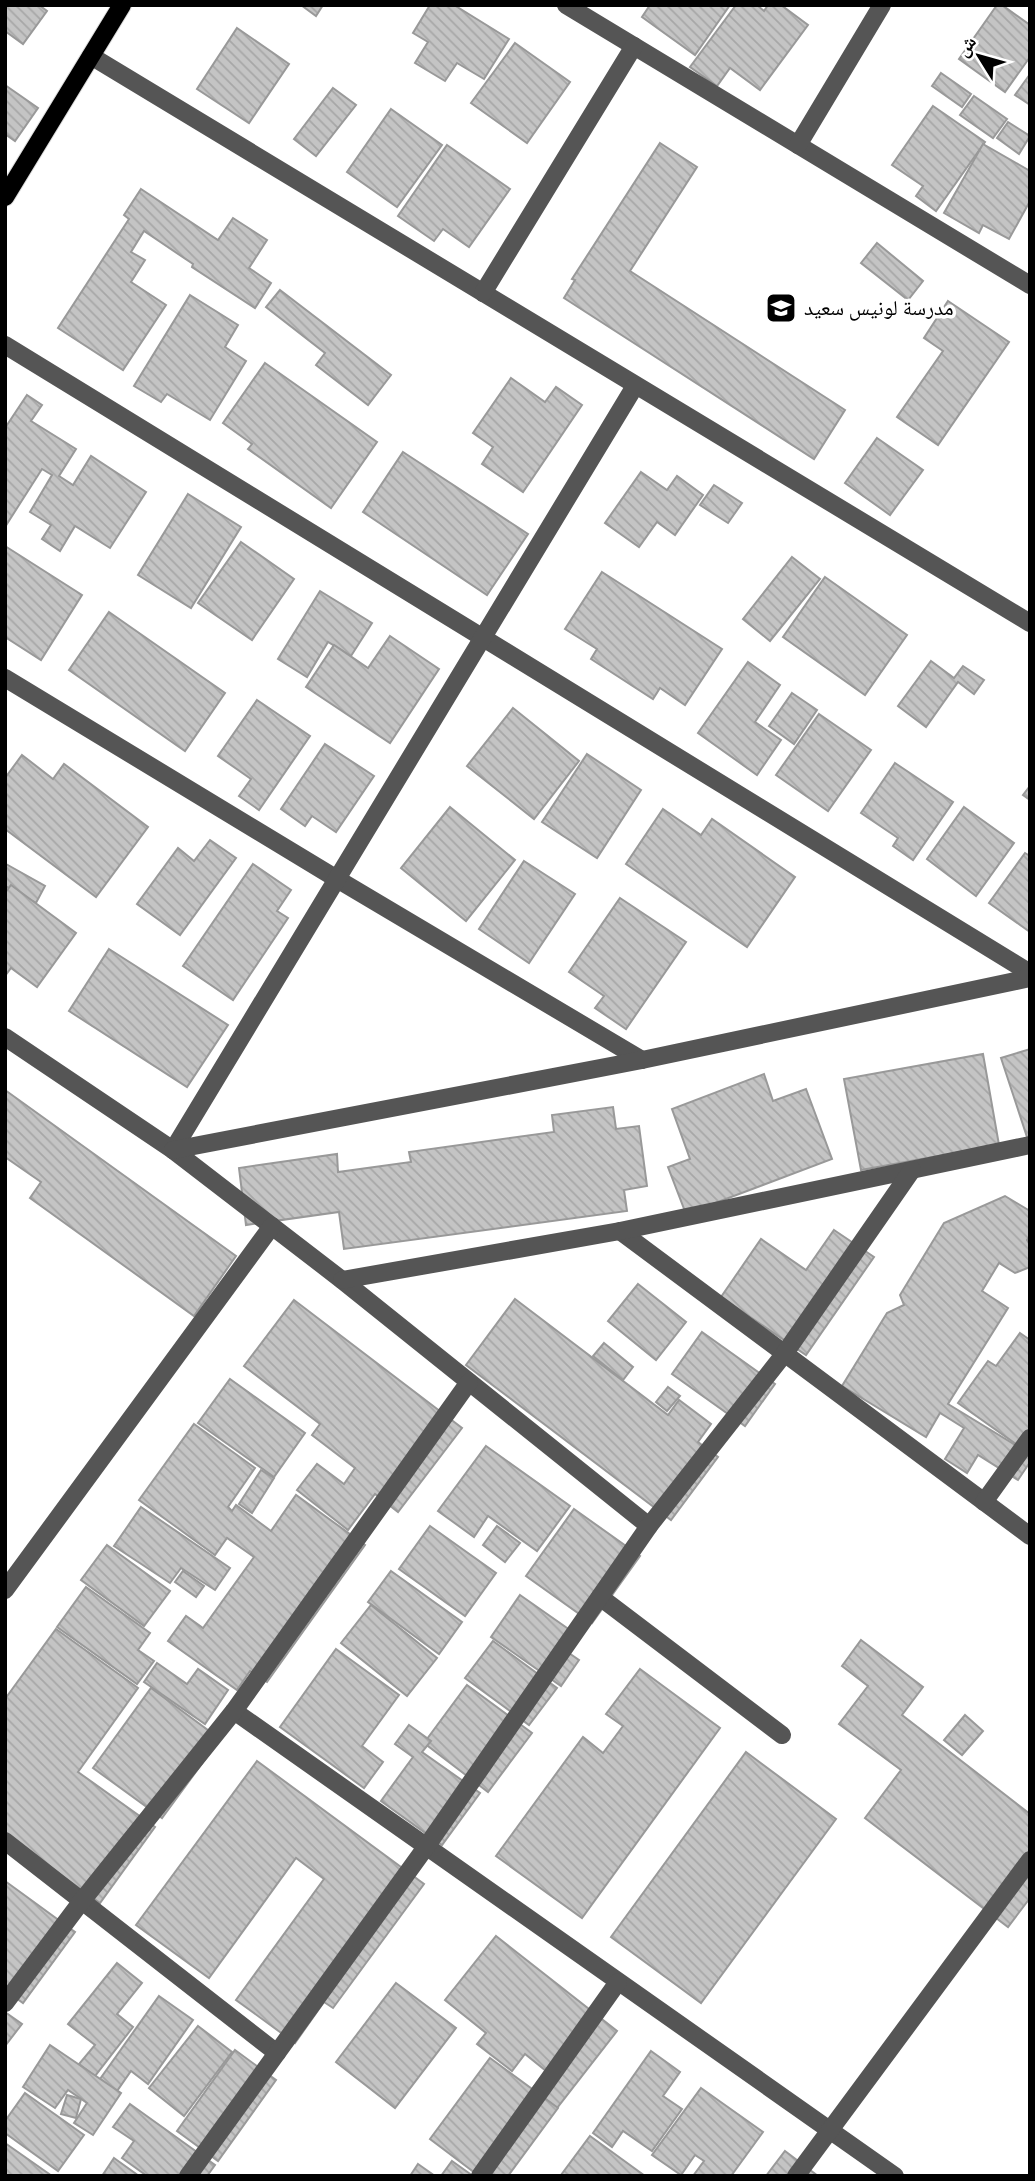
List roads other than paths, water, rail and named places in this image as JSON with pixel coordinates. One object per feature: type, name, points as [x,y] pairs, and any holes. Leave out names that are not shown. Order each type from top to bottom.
[{"type":"main road","points":[[5,197],[122,5]]},
{"type":"street","points":[[566,5],[1030,285]]},
{"type":"street","points":[[798,145],[882,5]]},
{"type":"street","points":[[483,293],[634,46]]},
{"type":"street","points":[[91,56],[1030,623]]},
{"type":"street","points":[[5,345],[483,636],[1030,975]]},
{"type":"street","points":[[173,1150],[635,386]]},
{"type":"street","points":[[5,678],[337,880],[642,1060]]},
{"type":"street","points":[[173,1150],[642,1060],[1030,975]]},
{"type":"street","points":[[5,1037],[173,1150],[342,1280],[649,1526]]},
{"type":"street","points":[[342,1280],[620,1231],[912,1170],[1026,1150]]},
{"type":"street","points":[[188,2176],[426,1847],[649,1526],[785,1353],[912,1170]]},
{"type":"street","points":[[5,1590],[272,1226]]},
{"type":"street","points":[[620,1231],[1030,1536]]},
{"type":"street","points":[[5,2003],[81,1902],[234,1711],[469,1382]]},
{"type":"street","points":[[984,1502],[1030,1438]]},
{"type":"street","points":[[600,1597],[782,1735]]},
{"type":"street","points":[[234,1711],[894,2176]]},
{"type":"street","points":[[5,1841],[277,2053]]},
{"type":"street","points":[[796,2176],[1030,1860]]},
{"type":"street","points":[[480,2176],[618,1982]]},
{"type":"place","name":"مدرسة لونيس سعيد","points":[[781,308]]}]
